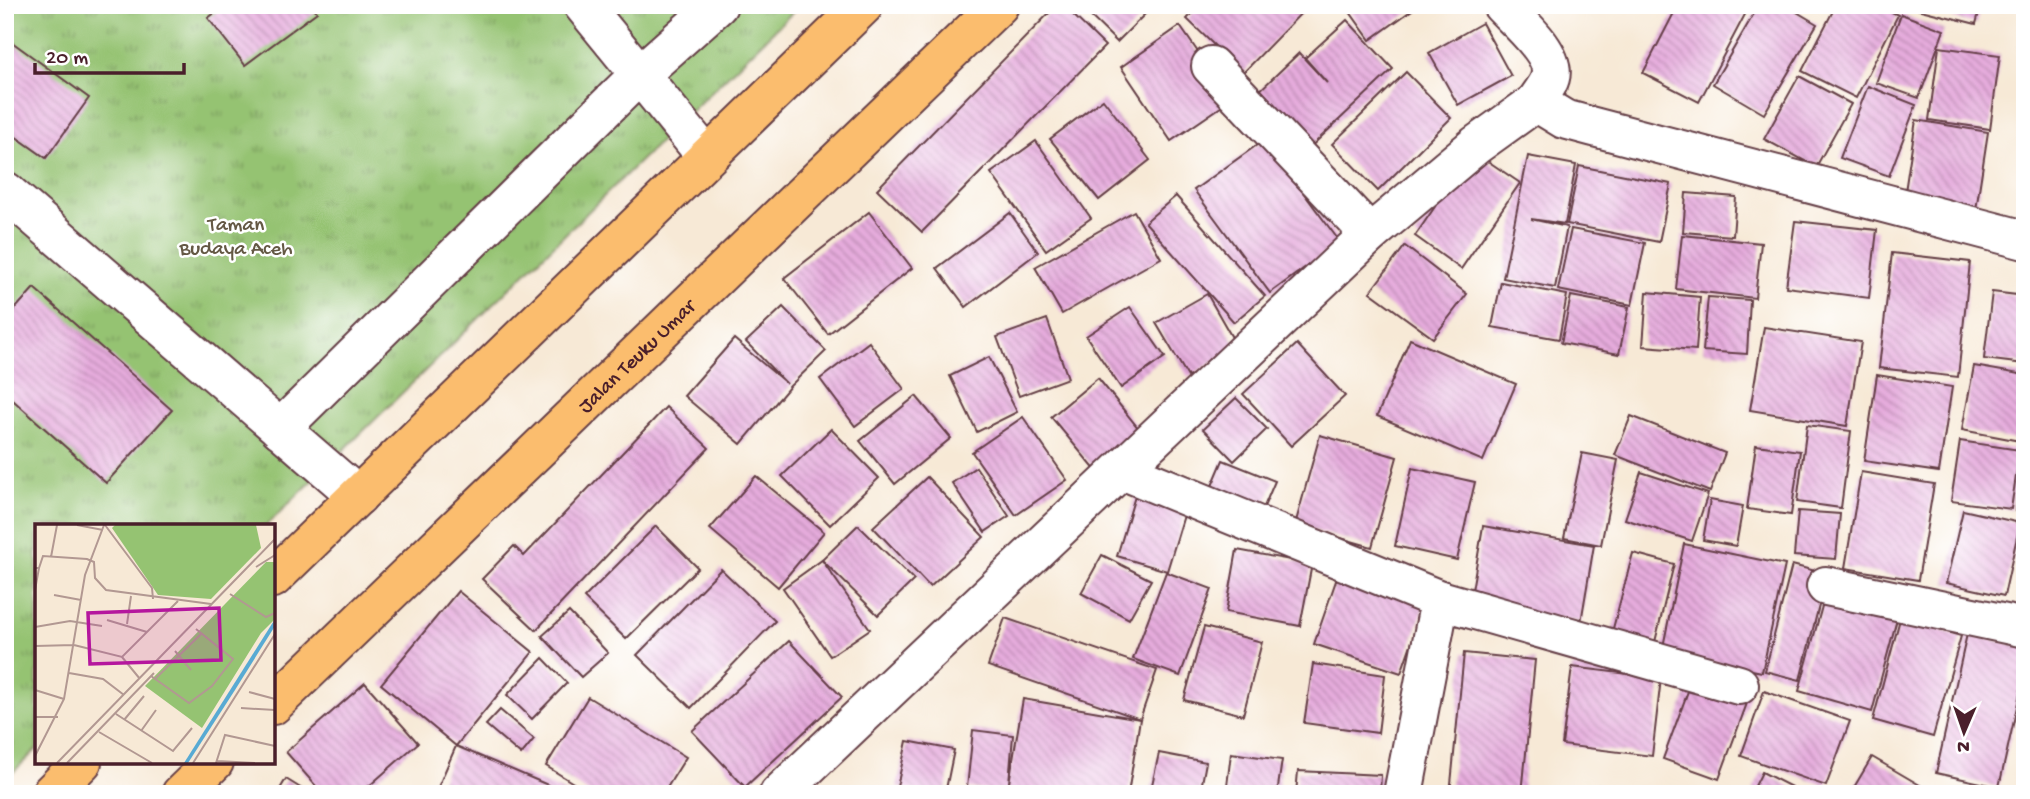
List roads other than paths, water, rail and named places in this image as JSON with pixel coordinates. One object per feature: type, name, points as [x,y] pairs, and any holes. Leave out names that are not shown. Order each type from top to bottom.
[{"type":"highway","points":[[275,576],[864,5]]},
{"type":"highway","name":"Jalan Teuku Umar","points":[[275,703],[999,5]]},
{"type":"highway","points":[[50,794],[80,764]]},
{"type":"highway","points":[[181,794],[212,764]]},
{"type":"street","points":[[583,5],[707,157]]},
{"type":"street","points":[[280,429],[639,75],[718,5]]},
{"type":"street","points":[[779,794],[1370,234],[1476,145],[1536,102],[1551,77],[1550,61],[1541,47],[1502,5]]},
{"type":"street","points":[[1211,66],[1370,234]]},
{"type":"street","points":[[1536,102],[1564,119],[2025,240]]},
{"type":"street","points":[[5,191],[358,496]]},
{"type":"street","points":[[1122,470],[1440,600],[1740,685]]},
{"type":"street","points":[[1826,586],[2025,628]]},
{"type":"street","points":[[1403,794],[1440,600]]},
{"type":"park label","name":"Taman Budaya Aceh","points":[[236,235]]}]
